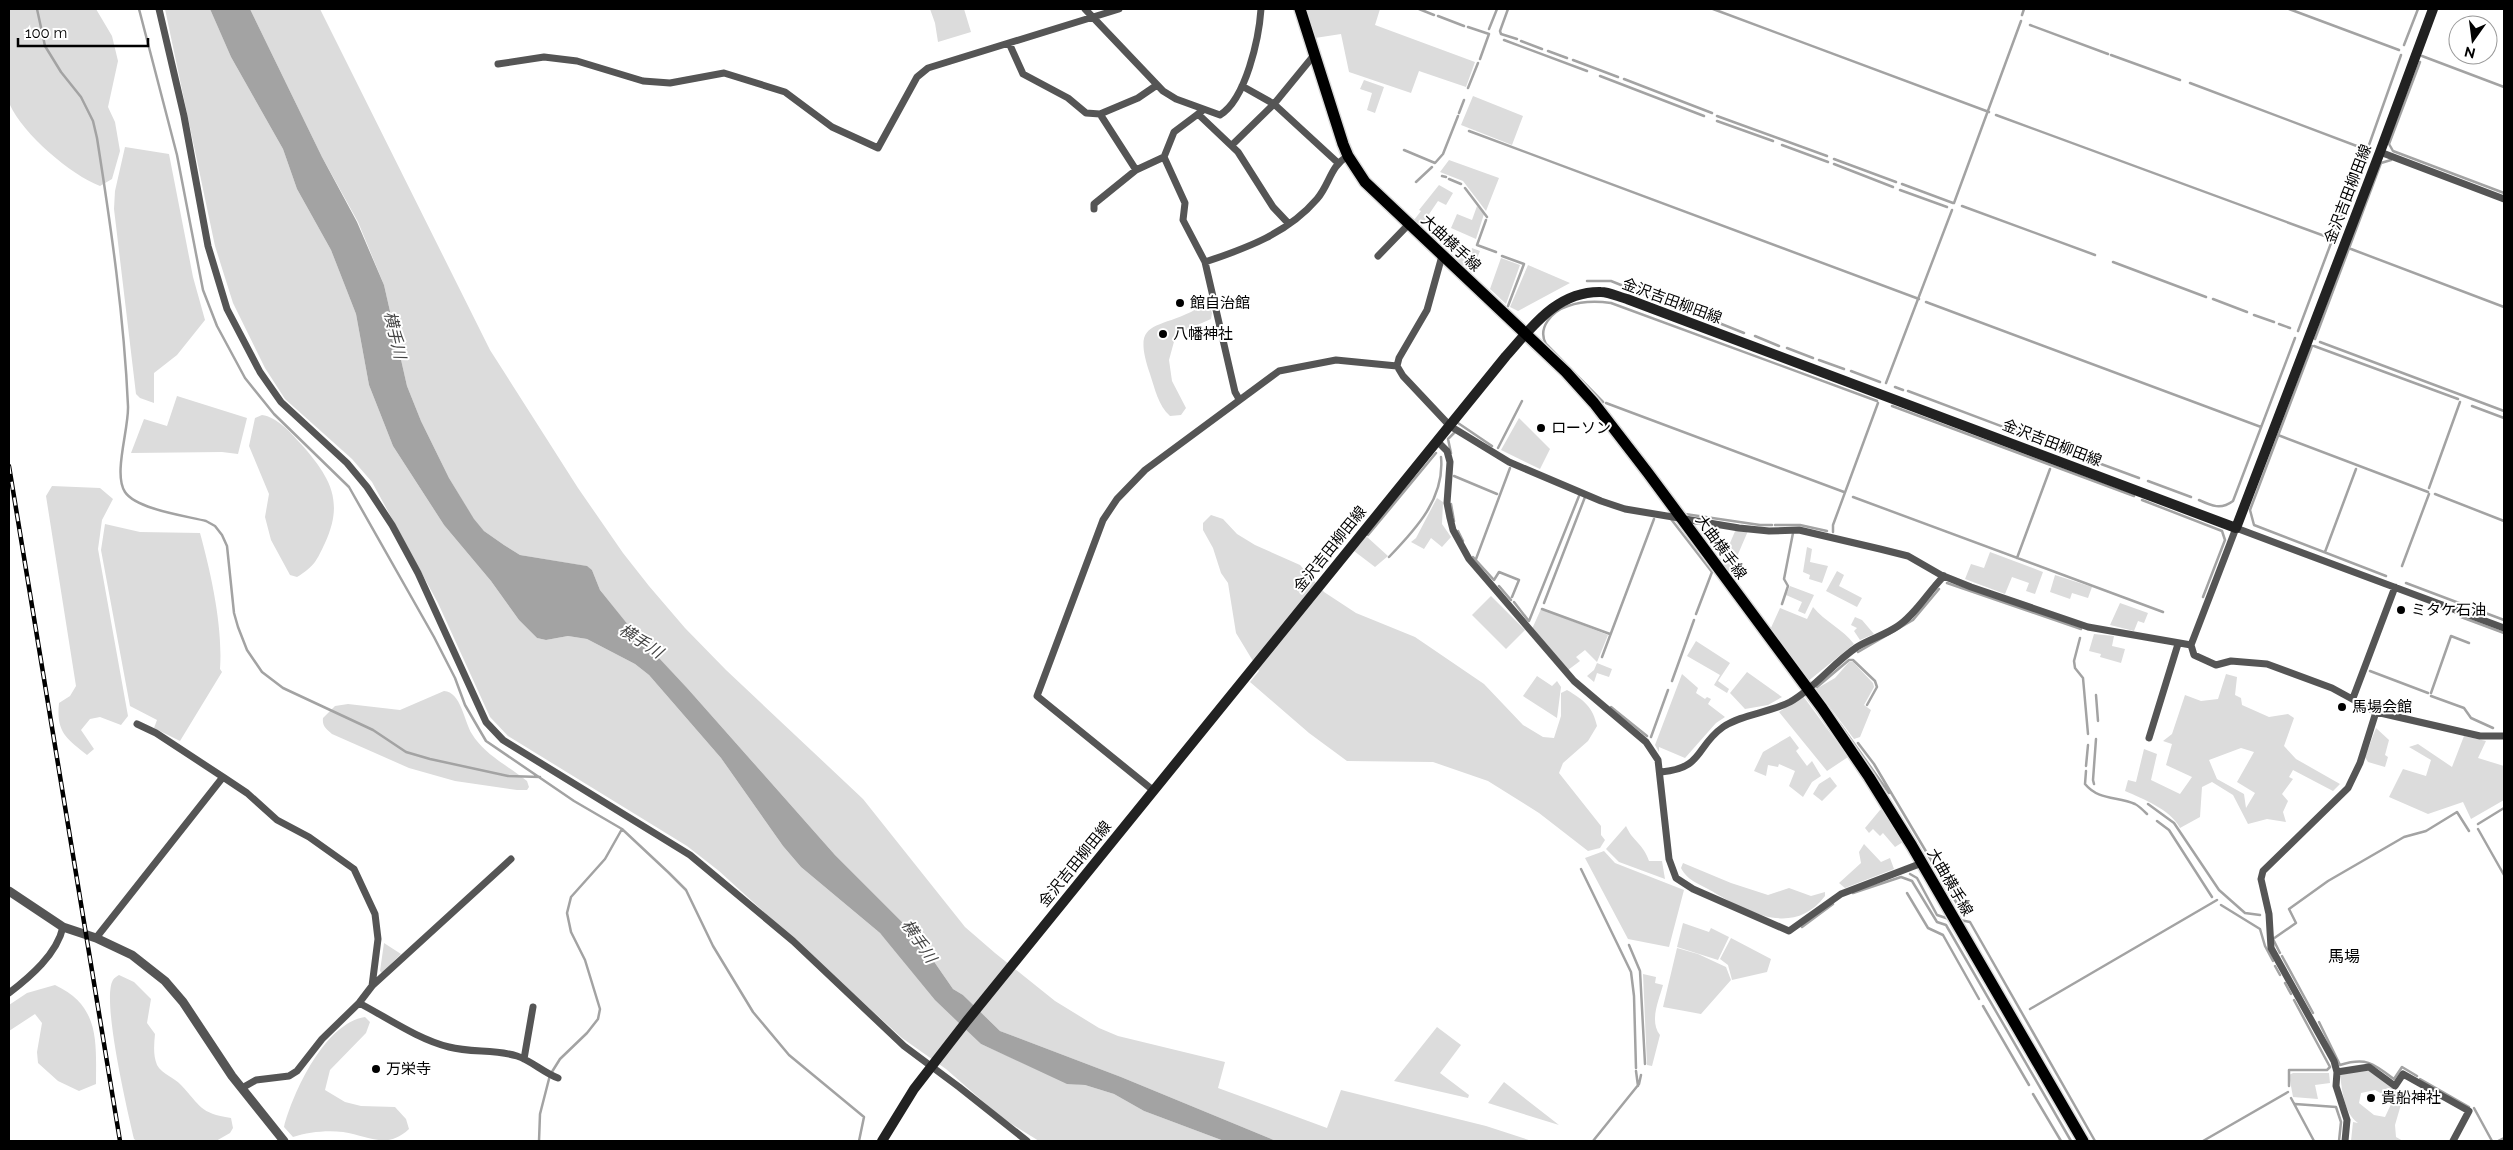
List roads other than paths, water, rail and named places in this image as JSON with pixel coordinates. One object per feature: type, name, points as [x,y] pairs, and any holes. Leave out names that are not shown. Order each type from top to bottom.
[{"type":"main road","name":"大曲横手線","points":[[1300,9],[1348,156],[1365,182],[1442,256],[1526,332],[1594,403],[1681,518],[1869,777],[1922,863],[2083,1141]]},
{"type":"main road","name":"金沢吉田柳田線","points":[[882,1141],[914,1089],[1154,790],[1526,332],[1557,304],[1576,296],[1601,292],[1627,299],[2236,528],[2433,9]]},
{"type":"street","points":[[159,9],[184,116],[208,246],[227,309],[260,372],[281,402],[348,463],[367,487],[392,525],[418,573],[486,722],[503,740],[690,855],[793,941],[904,1046],[1027,1141]]},
{"type":"street","points":[[1085,9],[1157,85],[1176,99],[1201,112],[1232,144],[1254,175],[1273,207],[1289,224]]},
{"type":"street","points":[[498,64],[544,57],[577,62],[643,81],[670,84],[724,73],[785,92],[832,128],[878,148],[917,77],[928,68],[1119,9]]},
{"type":"street","points":[[1094,209],[1094,204],[1136,170],[1164,158],[1174,132],[1201,112],[1220,115],[1227,110],[1242,86],[1255,46],[1260,9]]},
{"type":"street","points":[[1009,43],[1023,74],[1068,98],[1086,113],[1100,114],[1138,98],[1157,85]]},
{"type":"street","points":[[1232,144],[1274,104],[1315,54]]},
{"type":"street","points":[[1242,86],[1274,104],[1337,162]]},
{"type":"street","points":[[1100,114],[1136,170]]},
{"type":"street","points":[[2380,152],[2504,199]]},
{"type":"street","points":[[1205,262],[1247,248],[1289,224],[1318,198],[1337,162],[1348,156]]},
{"type":"street","points":[[1164,158],[1185,203],[1183,220],[1205,262],[1235,392],[1239,399]]},
{"type":"street","points":[[1378,256],[1409,224]]},
{"type":"street","points":[[1442,256],[1427,310],[1399,358],[1398,366],[1403,376],[1450,426],[1509,462],[1601,501],[1625,509],[1739,528],[1799,530],[1908,556],[1944,576],[2088,627],[2191,645]]},
{"type":"street","points":[[1154,790],[1037,696],[1103,520],[1117,499],[1145,470],[1239,399],[1280,371],[1336,360],[1398,366]]},
{"type":"street","points":[[1437,441],[1447,451],[1450,462],[1447,504],[1450,518],[1456,536],[1469,559],[1574,681],[1646,742],[1658,760],[1661,772],[1669,860],[1676,878],[1693,889],[1789,931],[1841,894],[1922,863]]},
{"type":"street","points":[[2504,628],[2236,528],[2191,645],[2194,655],[2204,662],[2216,665],[2231,661],[2267,664],[2332,688],[2376,712],[2480,736],[2504,736]]},
{"type":"street","points":[[1661,772],[1685,768],[1695,760],[1722,728],[1732,722],[1774,710],[1807,690],[1858,646],[1898,626],[1910,616],[1944,576]]},
{"type":"street","points":[[2353,698],[2395,587]]},
{"type":"street","points":[[2150,738],[2178,644]]},
{"type":"street","points":[[2345,1141],[2347,1120],[2336,1086],[2337,1072],[2328,1048],[2271,948],[2269,914],[2262,879],[2263,871],[2348,788],[2360,763],[2376,712]]},
{"type":"street","points":[[138,724],[156,733],[223,776],[247,793],[277,820],[308,837],[354,869],[375,914],[378,939],[372,986]]},
{"type":"street","points":[[96,938],[223,776]]},
{"type":"street","points":[[242,1088],[256,1080],[289,1076],[297,1070],[322,1039],[359,1003],[372,986],[511,859]]},
{"type":"street","points":[[9,891],[62,927],[96,938],[132,955],[166,981],[184,1002],[242,1088],[284,1141]]},
{"type":"street","points":[[9,993],[35,971],[60,937],[62,927]]},
{"type":"street","points":[[359,1003],[436,1043],[450,1048],[502,1052],[524,1060],[558,1078]]},
{"type":"street","points":[[524,1060],[533,1007]]},
{"type":"street","points":[[2337,1072],[2369,1067],[2394,1086],[2403,1074],[2469,1111],[2453,1141]]},
{"type":"water","name":"横手川","points":[[210,9],[250,9],[322,157],[357,222],[384,285],[407,386],[421,421],[449,478],[474,519],[484,531],[520,555],[587,566],[592,570],[600,590],[629,626],[688,689],[835,855],[917,937],[953,989],[963,995],[1000,1031],[1121,1077],[1276,1141],[1224,1141],[1144,1111],[1114,1094],[1085,1085],[1067,1084],[981,1044],[935,1000],[880,933],[801,867],[783,846],[721,758],[649,675],[635,664],[587,639],[568,636],[546,640],[537,638],[519,620],[491,581],[444,525],[393,446],[369,385],[356,314],[331,250],[297,189],[283,149],[231,57]]},
{"type":"waterway","points":[[37,9],[45,46],[61,72],[81,97],[93,121],[97,138],[112,238],[126,372],[128,416],[121,463],[122,484],[125,492],[139,503],[174,514],[206,521],[215,526],[227,546],[234,613],[247,650],[262,672],[283,688],[373,730],[406,752],[508,776],[540,777]]},
{"type":"waterway","points":[[139,9],[177,155],[203,290],[217,326],[245,378],[274,414],[349,487],[434,637],[455,678],[465,705],[486,741],[574,801],[622,829],[686,890],[713,946],[753,1012],[789,1055],[864,1117],[859,1141]]},
{"type":"waterway","points":[[1419,9],[1434,15]]},
{"type":"waterway","points":[[1489,29],[1497,9]]},
{"type":"waterway","points":[[1508,9],[1500,31],[1501,34],[1517,39]]},
{"type":"waterway","points":[[1713,9],[1989,112]]},
{"type":"waterway","points":[[2022,15],[2024,9]]},
{"type":"waterway","points":[[2289,9],[2399,50]]},
{"type":"waterway","points":[[2404,45],[2418,9]]},
{"type":"waterway","points":[[1438,16],[1464,26]]},
{"type":"waterway","points":[[1954,203],[2021,21]]},
{"type":"waterway","points":[[2030,25],[2108,54]]},
{"type":"waterway","points":[[1468,27],[1489,34],[1480,59]]},
{"type":"waterway","points":[[1504,40],[1587,71]]},
{"type":"waterway","points":[[1521,41],[1542,49]]},
{"type":"waterway","points":[[1548,51],[1567,58]]},
{"type":"waterway","points":[[2111,55],[2180,80]]},
{"type":"waterway","points":[[2369,145],[2401,55]]},
{"type":"waterway","points":[[2422,56],[2504,87]]},
{"type":"waterway","points":[[1573,60],[1618,77]]},
{"type":"waterway","points":[[2420,62],[2389,144],[2393,151],[2504,193]]},
{"type":"waterway","points":[[1468,88],[1478,63]]},
{"type":"waterway","points":[[1600,76],[1704,116]]},
{"type":"waterway","points":[[1624,79],[1712,113]]},
{"type":"waterway","points":[[2190,83],[2362,148]]},
{"type":"waterway","points":[[1459,113],[1464,100]]},
{"type":"waterway","points":[[1996,115],[2330,238]]},
{"type":"waterway","points":[[1404,150],[1435,163],[1443,154],[1458,116]]},
{"type":"waterway","points":[[1717,116],[1827,156]]},
{"type":"waterway","points":[[1717,121],[1773,141]]},
{"type":"waterway","points":[[1469,131],[1919,299]]},
{"type":"waterway","points":[[1782,145],[1828,162]]},
{"type":"waterway","points":[[2298,331],[2366,150]]},
{"type":"waterway","points":[[1834,159],[1896,182]]},
{"type":"waterway","points":[[2315,339],[2381,163],[2391,160]]},
{"type":"waterway","points":[[1834,164],[1893,187]]},
{"type":"waterway","points":[[1416,182],[1432,167]]},
{"type":"waterway","points":[[1442,176],[1446,177]]},
{"type":"waterway","points":[[1449,179],[1461,184]]},
{"type":"waterway","points":[[1902,184],[1953,203]]},
{"type":"waterway","points":[[1465,188],[1487,217]]},
{"type":"waterway","points":[[1900,190],[1947,207]]},
{"type":"waterway","points":[[1962,206],[2095,255]]},
{"type":"waterway","points":[[1886,383],[1952,210]]},
{"type":"waterway","points":[[1486,220],[1477,245],[1496,252]]},
{"type":"waterway","points":[[2351,249],[2504,307]]},
{"type":"waterway","points":[[1502,256],[1524,264],[1508,306]]},
{"type":"waterway","points":[[2113,262],[2206,297]]},
{"type":"waterway","points":[[1587,281],[1611,281],[1651,297]]},
{"type":"waterway","points":[[2213,299],[2247,312]]},
{"type":"waterway","points":[[1658,300],[1710,318]]},
{"type":"waterway","points":[[1926,302],[2261,427]]},
{"type":"waterway","points":[[1603,402],[1546,344],[1543,332],[1545,326],[1552,316],[1562,308],[1579,303],[1611,303],[1877,401]]},
{"type":"waterway","points":[[2254,315],[2274,322]]},
{"type":"waterway","points":[[1719,323],[1744,333]]},
{"type":"waterway","points":[[2279,324],[2290,328]]},
{"type":"waterway","points":[[1755,336],[1779,346]]},
{"type":"waterway","points":[[2199,500],[2216,506],[2229,504],[2233,501],[2295,338]]},
{"type":"waterway","points":[[2320,342],[2504,411]]},
{"type":"waterway","points":[[2312,346],[2250,510],[2254,525],[2386,576]]},
{"type":"waterway","points":[[2314,346],[2458,399]]},
{"type":"waterway","points":[[1787,348],[1813,358]]},
{"type":"waterway","points":[[1819,360],[1844,369]]},
{"type":"waterway","points":[[1851,371],[1880,382]]},
{"type":"waterway","points":[[1895,387],[1903,390]]},
{"type":"waterway","points":[[1908,391],[2038,440]]},
{"type":"waterway","points":[[1498,448],[1522,401]]},
{"type":"waterway","points":[[2429,488],[2460,402]]},
{"type":"waterway","points":[[1606,403],[1844,492]]},
{"type":"waterway","points":[[1833,532],[1833,525],[1878,403]]},
{"type":"waterway","points":[[1892,406],[2134,496]]},
{"type":"waterway","points":[[2472,406],[2504,418]]},
{"type":"waterway","points":[[1458,423],[1492,446]]},
{"type":"waterway","points":[[1451,453],[1448,439],[1455,432]]},
{"type":"waterway","points":[[2278,435],[2428,492]]},
{"type":"waterway","points":[[2045,443],[2089,460]]},
{"type":"waterway","points":[[1368,535],[1436,453]]},
{"type":"waterway","points":[[1389,557],[1427,512],[1438,486],[1441,472],[1441,457]]},
{"type":"waterway","points":[[2093,461],[2139,478]]},
{"type":"waterway","points":[[1476,559],[1510,468]]},
{"type":"waterway","points":[[2017,558],[2050,469]]},
{"type":"waterway","points":[[2325,552],[2356,469]]},
{"type":"waterway","points":[[1454,476],[1497,494]]},
{"type":"waterway","points":[[2148,481],[2191,497]]},
{"type":"waterway","points":[[2402,566],[2429,494]]},
{"type":"waterway","points":[[2435,494],[2504,521]]},
{"type":"waterway","points":[[1529,621],[1579,496]]},
{"type":"waterway","points":[[1544,603],[1585,497]]},
{"type":"waterway","points":[[1853,497],[2163,612]]},
{"type":"waterway","points":[[2142,500],[2222,531],[2225,540],[2203,597]]},
{"type":"waterway","points":[[1451,504],[1454,521]]},
{"type":"waterway","points":[[1685,514],[1760,525],[1772,525]]},
{"type":"waterway","points":[[1602,657],[1654,519]]},
{"type":"waterway","points":[[1671,519],[1712,572],[1696,614]]},
{"type":"waterway","points":[[1775,525],[1800,525],[1827,531]]},
{"type":"waterway","points":[[1458,531],[1463,541]]},
{"type":"waterway","points":[[1782,604],[1788,586],[1784,579],[1793,533]]},
{"type":"waterway","points":[[1473,557],[1494,580]]},
{"type":"waterway","points":[[1494,580],[1499,572],[1519,580],[1512,597]]},
{"type":"waterway","points":[[1947,583],[2081,629]]},
{"type":"waterway","points":[[2406,583],[2504,620]]},
{"type":"waterway","points":[[1499,586],[1511,600]]},
{"type":"waterway","points":[[1858,652],[1913,620],[1939,589]]},
{"type":"waterway","points":[[1514,602],[1528,620]]},
{"type":"waterway","points":[[1542,609],[1610,634]]},
{"type":"waterway","points":[[2461,617],[2504,633]]},
{"type":"waterway","points":[[1672,681],[1694,620]]},
{"type":"waterway","points":[[2431,693],[2451,636],[2469,643]]},
{"type":"waterway","points":[[2080,638],[2074,661],[2075,668],[2083,678],[2088,734]]},
{"type":"waterway","points":[[1817,687],[1849,660],[1853,660],[1875,681],[1877,687],[1867,705]]},
{"type":"waterway","points":[[2370,671],[2428,693]]},
{"type":"waterway","points":[[1651,737],[1668,690]]},
{"type":"waterway","points":[[2096,695],[2098,721]]},
{"type":"waterway","points":[[2431,696],[2464,708],[2471,718],[2493,728]]},
{"type":"waterway","points":[[1611,707],[1647,736]]},
{"type":"waterway","points":[[1840,724],[1889,793]]},
{"type":"waterway","points":[[2094,784],[2096,739]]},
{"type":"waterway","points":[[1858,743],[1874,764],[1965,917]]},
{"type":"waterway","points":[[2086,766],[2088,745]]},
{"type":"waterway","points":[[2086,771],[2085,784],[2090,789],[2102,796],[2135,804],[2147,814]]},
{"type":"waterway","points":[[2148,804],[2174,823],[2219,890],[2245,913],[2260,915]]},
{"type":"waterway","points":[[2478,824],[2504,808]]},
{"type":"waterway","points":[[2280,953],[2273,939],[2296,923],[2289,909],[2328,881],[2404,837],[2426,831],[2457,812],[2469,831]]},
{"type":"waterway","points":[[2157,821],[2169,830],[2212,897]]},
{"type":"waterway","points":[[539,1141],[540,1114],[550,1075],[560,1059],[587,1033],[598,1019],[600,1009],[585,960],[571,932],[567,913],[571,897],[605,859],[622,829]]},
{"type":"waterway","points":[[2478,829],[2504,875]]},
{"type":"waterway","points":[[1581,869],[1631,972],[1634,996],[1636,1068]]},
{"type":"waterway","points":[[1910,874],[1917,878],[1937,915],[1949,919]]},
{"type":"waterway","points":[[1853,893],[1901,877],[1912,881],[1937,922],[1946,925],[2071,1141]]},
{"type":"waterway","points":[[1907,893],[1928,928],[1943,935],[1979,999]]},
{"type":"waterway","points":[[2030,1009],[2217,900]]},
{"type":"waterway","points":[[1802,927],[1833,904]]},
{"type":"waterway","points":[[2221,905],[2260,929],[2265,946],[2273,961]]},
{"type":"waterway","points":[[1960,920],[1970,922],[2095,1141]]},
{"type":"waterway","points":[[1629,945],[1640,971],[1645,1064]]},
{"type":"waterway","points":[[2282,956],[2313,1013]]},
{"type":"waterway","points":[[2275,966],[2280,975]]},
{"type":"waterway","points":[[2285,983],[2291,994]]},
{"type":"waterway","points":[[2289,1086],[2289,1070],[2327,1070],[2330,1067],[2294,1000]]},
{"type":"waterway","points":[[1983,1006],[2029,1085]]},
{"type":"waterway","points":[[2319,1022],[2340,1065],[2356,1062],[2369,1063],[2375,1065],[2394,1079],[2402,1067],[2417,1076]]},
{"type":"waterway","points":[[1636,1071],[1638,1086]]},
{"type":"waterway","points":[[1593,1141],[1639,1084],[1641,1075]]},
{"type":"waterway","points":[[2420,1079],[2469,1107]]},
{"type":"waterway","points":[[2203,1141],[2288,1092]]},
{"type":"waterway","points":[[2033,1094],[2061,1141]]},
{"type":"waterway","points":[[2291,1098],[2314,1141]]},
{"type":"waterway","points":[[2295,1104],[2336,1107],[2341,1122],[2339,1141]]},
{"type":"waterway","points":[[2474,1108],[2492,1141]]},
{"type":"waterway","points":[[2498,1141],[2504,1138]]},
{"type":"railway","points":[[9,466],[120,1141]]},
{"type":"place","name":"館自治館","points":[[1180,303]]},
{"type":"place","name":"八幡神社","points":[[1163,334]]},
{"type":"place","name":"ローソン","points":[[1541,428]]},
{"type":"place","name":"ミタケ石油","points":[[2401,610]]},
{"type":"place","name":"馬場会館","points":[[2342,707]]},
{"type":"place","name":"万栄寺","points":[[376,1069]]},
{"type":"place","name":"貴船神社","points":[[2371,1098]]},
{"type":"district","name":"馬場","points":[[2344,956]]}]
